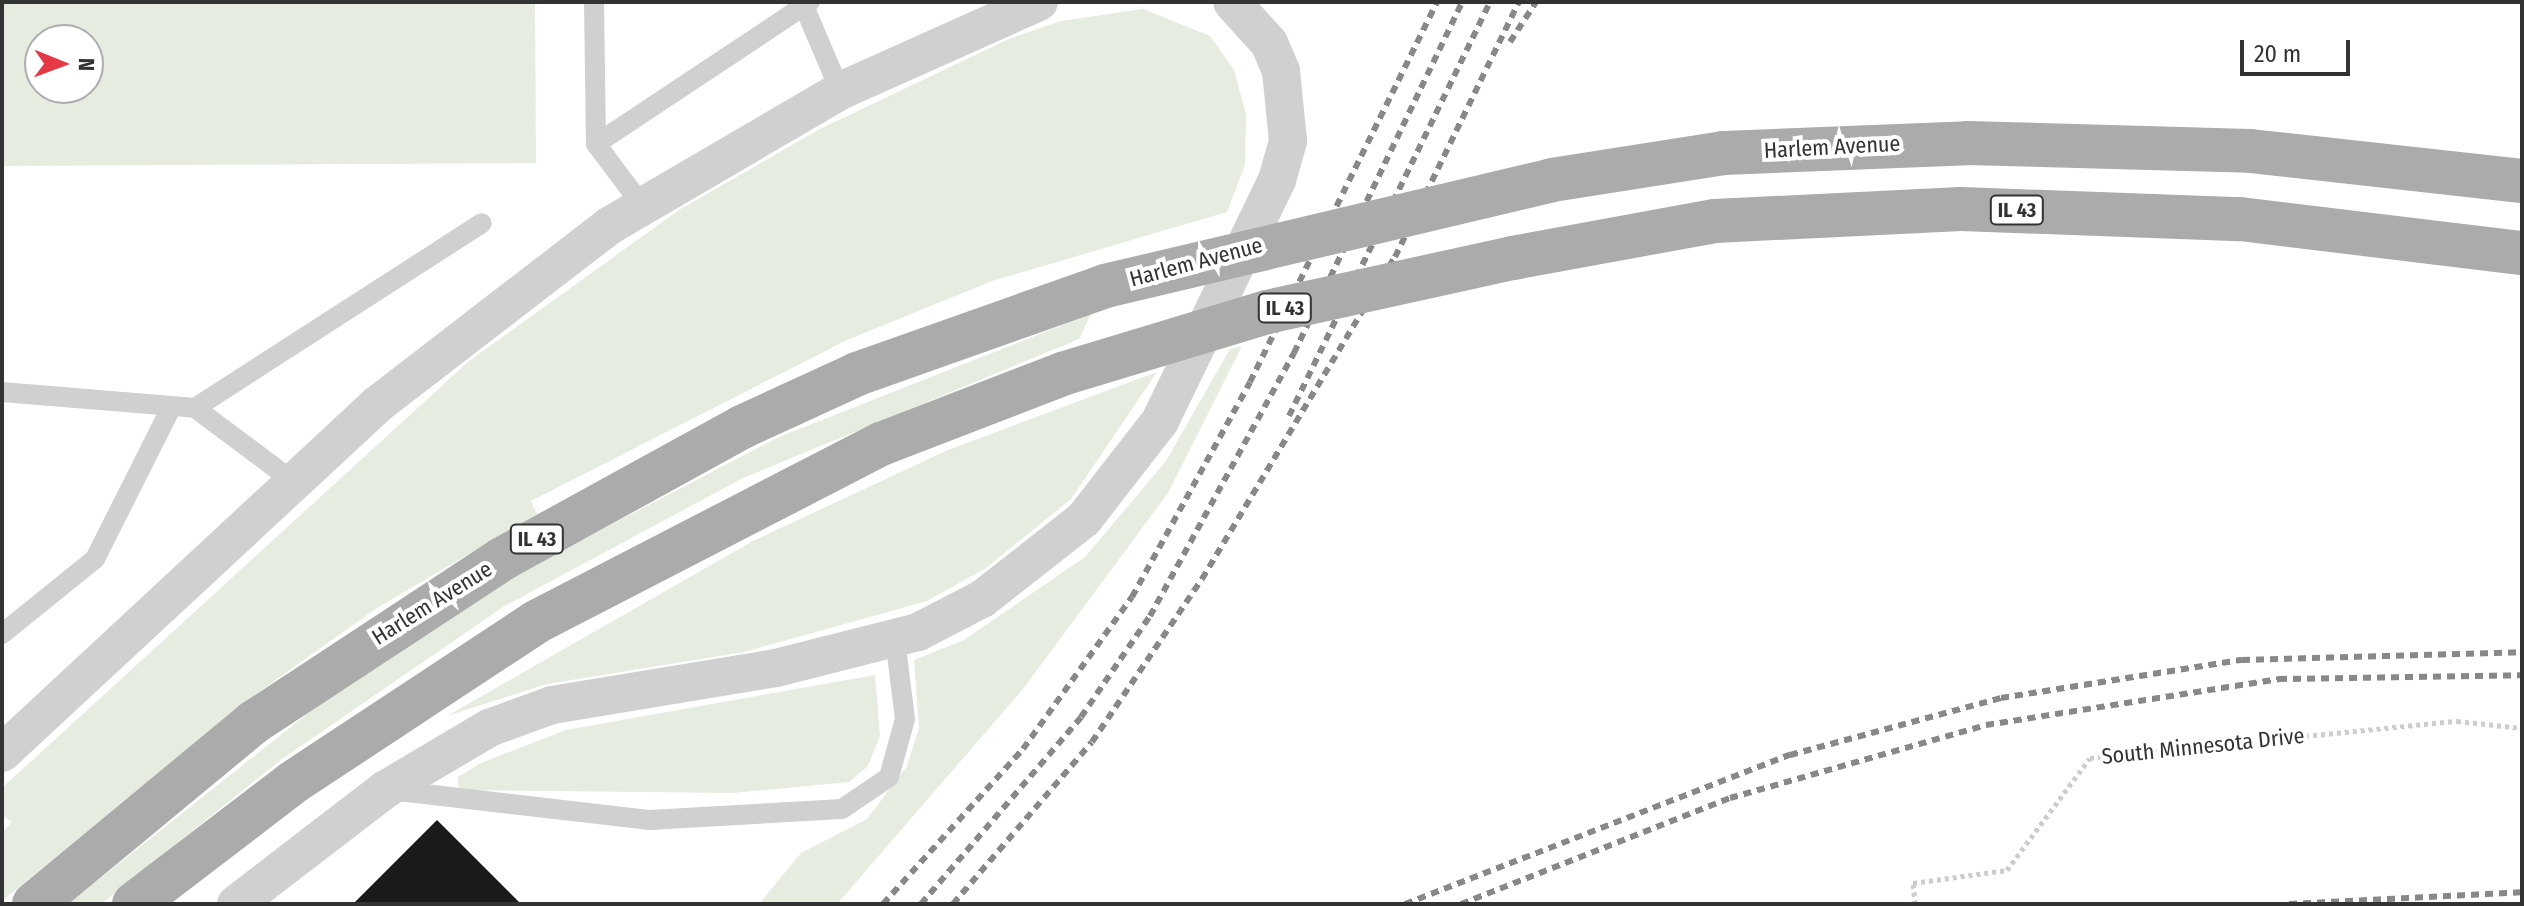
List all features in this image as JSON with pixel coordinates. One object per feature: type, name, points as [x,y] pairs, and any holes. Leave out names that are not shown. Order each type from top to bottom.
[{"type":"main road","name":"Harlem Avenue","points":[[34,904],[254,722],[515,551],[742,427],[857,374],[1105,286],[1552,180],[1724,153],[1968,143],[2250,151],[2522,181]]},
{"type":"main road","name":"IL 43","points":[[134,904],[292,783],[536,622],[881,444],[1062,374],[1267,312],[1513,258],[1715,221],[1961,209],[2240,219],[2522,253]]},
{"type":"street","points":[[2,753],[293,481],[485,317],[642,205],[840,91],[1039,2]]},
{"type":"street","points":[[236,904],[386,789],[489,728],[552,705],[776,668],[895,639],[982,599],[1033,563],[1101,500],[1160,421],[1277,180],[1288,141],[1281,71],[1269,43],[1232,2]]},
{"type":"lane","points":[[594,2],[596,144],[642,205]]},
{"type":"lane","points":[[596,144],[807,4],[840,91]]},
{"type":"lane","points":[[195,408],[482,223]]},
{"type":"lane","points":[[2,392],[195,408],[293,481]]},
{"type":"lane","points":[[2,634],[95,559],[172,406]]},
{"type":"lane","points":[[386,789],[650,820],[842,809],[889,777],[905,719],[895,639]]},
{"type":"path","name":"South Minnesota Drive","points":[[1915,904],[1913,883],[2007,870],[2090,758],[2457,721],[2522,728]]},
{"type":"shaded area","points":[[2,2],[535,2],[536,163],[2,166]]},
{"type":"shaded area","points":[[1143,9],[1210,36],[1234,70],[1246,114],[1245,165],[1227,212],[992,281],[847,340],[531,501],[537,514],[377,608],[242,704],[2,901],[2,833],[12,822],[2,815],[2,788],[469,361],[679,210],[820,129],[1011,38],[1061,21]]},
{"type":"shaded area","points":[[1091,314],[1079,339],[741,479],[503,607],[282,759],[101,904],[68,904],[321,703],[524,570],[779,437]]},
{"type":"shaded area","points":[[1242,346],[1168,493],[1023,689],[837,904],[759,904],[801,853],[867,819],[907,766],[919,728],[914,660],[964,640],[1085,557],[1166,461],[1230,349]]},
{"type":"shaded area","points":[[1157,372],[1071,499],[986,568],[927,601],[744,652],[547,684],[447,716],[753,541],[948,450]]},
{"type":"shaded area","points":[[875,675],[880,736],[868,766],[849,782],[733,793],[459,790],[458,777],[481,763],[566,730]]},
{"type":"building","points":[[437,820],[521,904],[353,904]]},
{"type":"railway","points":[[883,904],[1023,749],[1132,597],[1250,382],[1437,2]]},
{"type":"railway","points":[[921,904],[1081,717],[1150,616],[1294,353],[1462,2]]},
{"type":"railway","points":[[1289,416],[1490,2]]},
{"type":"railway","points":[[953,904],[1092,742],[1202,579],[1395,257],[1519,2]]},
{"type":"railway","points":[[1510,42],[1536,2]]},
{"type":"railway","points":[[1405,904],[1790,755],[2001,698],[2242,660],[2522,652]]},
{"type":"railway","points":[[1461,904],[1730,798],[1986,725],[2279,679],[2522,675]]},
{"type":"railway","points":[[2289,904],[2522,892]]}]
